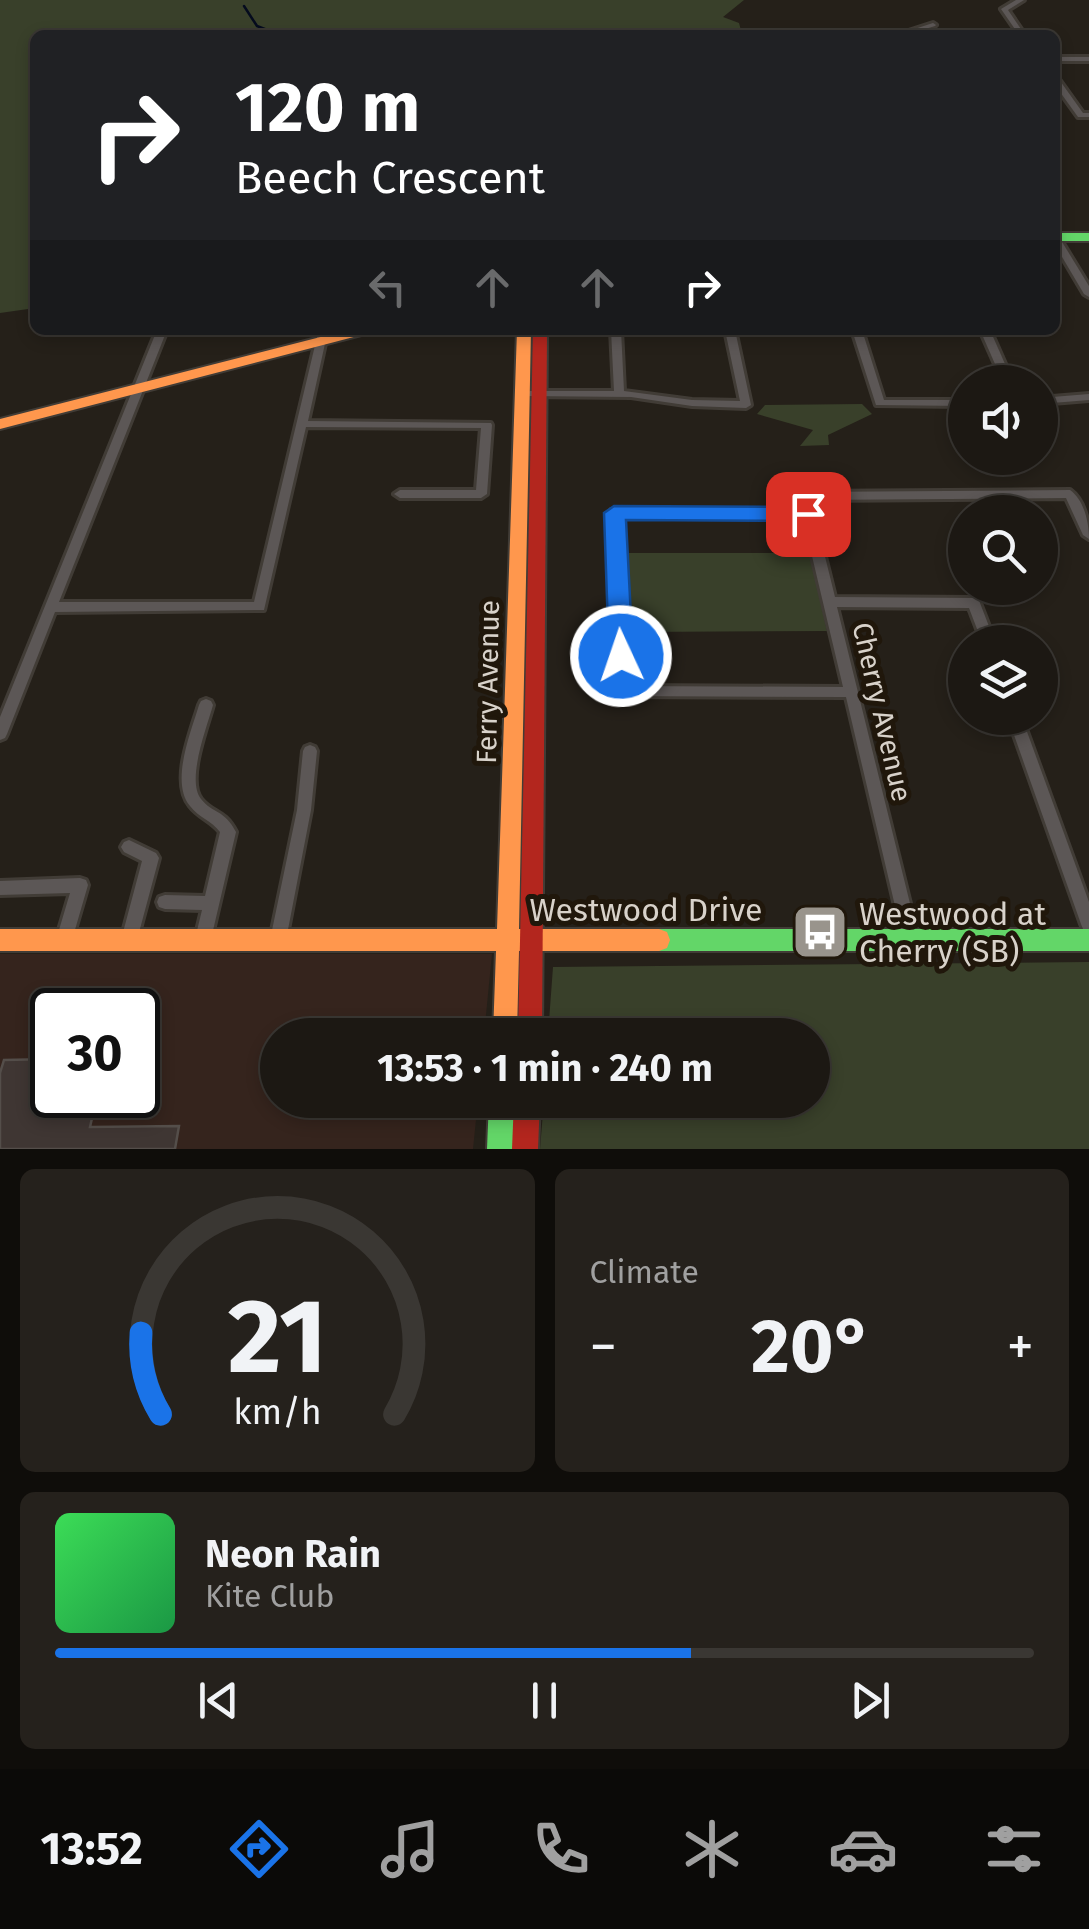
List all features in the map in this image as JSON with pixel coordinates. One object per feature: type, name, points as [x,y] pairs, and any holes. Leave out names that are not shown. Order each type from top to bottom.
[{"type":"main road","points":[[1060,228],[1089,228]]},
{"type":"main road","points":[[1060,237],[1089,236]]},
{"type":"main road","points":[[0,424],[315,335]]},
{"type":"main road","name":"Ferry Avenue","points":[[524,335],[530,394],[531,1018]]},
{"type":"main road","name":"Ferry Avenue","points":[[506,1018],[530,394],[539,335]]},
{"type":"main road","points":[[0,413],[142,381]]},
{"type":"main road","name":"Westwood Drive","points":[[0,940],[1089,940]]},
{"type":"main road","points":[[500,1149],[501,1118]]},
{"type":"main road","points":[[525,1149],[526,1118]]},
{"type":"street","points":[[1019,30],[1004,9],[1021,0]]},
{"type":"street","points":[[921,30],[933,25]]},
{"type":"street","points":[[1060,59],[1089,59]]},
{"type":"street","points":[[1060,87],[1081,115],[1089,115]]},
{"type":"street","points":[[1060,245],[1089,294]]},
{"type":"street","points":[[0,734],[160,335]]},
{"type":"street","points":[[51,607],[258,607],[319,335]]},
{"type":"street","points":[[616,335],[619,394]]},
{"type":"street","points":[[530,394],[619,394],[692,403],[746,404],[731,335]]},
{"type":"street","points":[[859,335],[880,403],[948,403]]},
{"type":"street","points":[[987,335],[1000,365]]},
{"type":"street","points":[[1058,400],[1089,397]]},
{"type":"street","points":[[301,424],[487,426],[481,494],[400,494]]},
{"type":"street","name":"Cherry Avenue","points":[[911,940],[804,496],[1070,494],[1089,535]]},
{"type":"street","points":[[808,514],[614,513],[622,691],[851,692]]},
{"type":"street","points":[[830,602],[974,603],[982,625]]},
{"type":"street","points":[[203,939],[228,832],[223,820],[196,806],[188,795],[188,779],[206,705]]},
{"type":"street","points":[[1021,735],[1089,924]]},
{"type":"street","points":[[278,940],[304,810],[310,751]]},
{"type":"street","points":[[128,940],[151,858],[129,847]]},
{"type":"street","points":[[0,888],[80,885],[64,940]]},
{"type":"street","points":[[165,902],[212,904]]},
{"type":"shaded area","points":[[0,954],[492,954],[486,1018],[260,1018],[260,1118],[476,1118],[473,1149],[0,1149]]},
{"type":"green space","points":[[0,0],[744,0],[723,17],[739,23],[741,30],[30,30],[30,309],[0,313]]},
{"type":"green space","points":[[862,404],[872,414],[828,435],[829,445],[800,446],[813,430],[757,414],[765,405]]},
{"type":"green space","points":[[626,553],[810,553],[827,631],[633,632]]},
{"type":"green space","points":[[1089,962],[1089,1149],[540,1149],[543,1118],[830,1118],[830,1018],[549,1018],[553,967]]},
{"type":"building","points":[[30,1059],[30,1118],[92,1118],[90,1127],[179,1126],[175,1149],[0,1149],[0,1073],[4,1060]]},
{"type":"waterway","points":[[244,6],[257,26],[267,30]]},
{"type":"traffic: fast","points":[[1060,237],[1089,237]]},
{"type":"traffic: fast","points":[[659,940],[1089,940]]},
{"type":"traffic: fast","points":[[500,1149],[501,1118]]},
{"type":"traffic: slow","points":[[0,424],[345,335]]},
{"type":"traffic: slow","points":[[505,1018],[524,335]]},
{"type":"traffic: slow","points":[[0,940],[659,940]]},
{"type":"traffic: jam","points":[[530,1018],[540,335]]},
{"type":"traffic: jam","points":[[525,1149],[526,1118]]},
{"type":"place","name":"Westwood at Cherry (SB)","points":[[820,932]]},
{"type":"route","points":[[621,656],[614,513],[808,514]]}]
